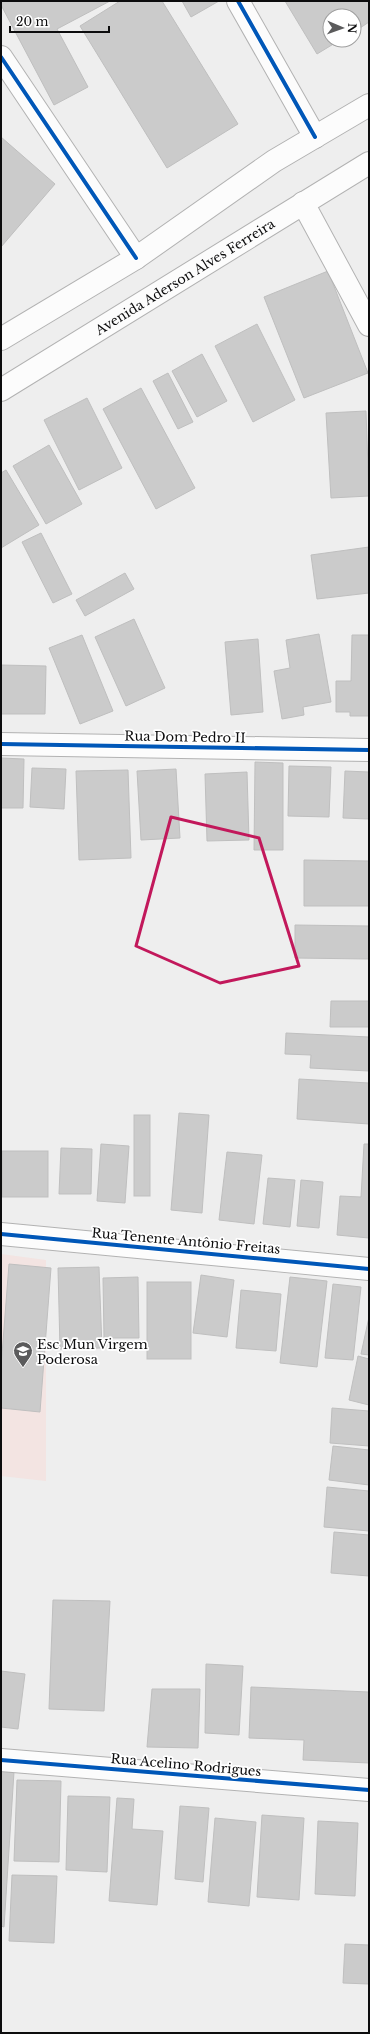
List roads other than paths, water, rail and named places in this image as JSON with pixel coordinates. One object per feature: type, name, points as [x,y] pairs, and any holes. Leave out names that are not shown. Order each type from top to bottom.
[{"type":"street","points":[[238,1],[315,138]]},
{"type":"street","points":[[1,57],[136,258]]},
{"type":"street","points":[[1,339],[136,258],[274,161],[315,138],[369,104]]},
{"type":"street","name":"Avenida Aderson Alves Ferreira","points":[[1,390],[369,162]]},
{"type":"street","points":[[304,203],[369,325]]},
{"type":"street","name":"Rua Dom Pedro II","points":[[1,744],[369,750]]},
{"type":"street","name":"Rua Tenente Antônio Freitas","points":[[1,1234],[369,1269]]},
{"type":"street","name":"Rua Acelino Rodrigues","points":[[1,1760],[369,1790]]},
{"type":"place","name":"Esc Mun Virgem Poderosa","points":[[23,1368]]}]
